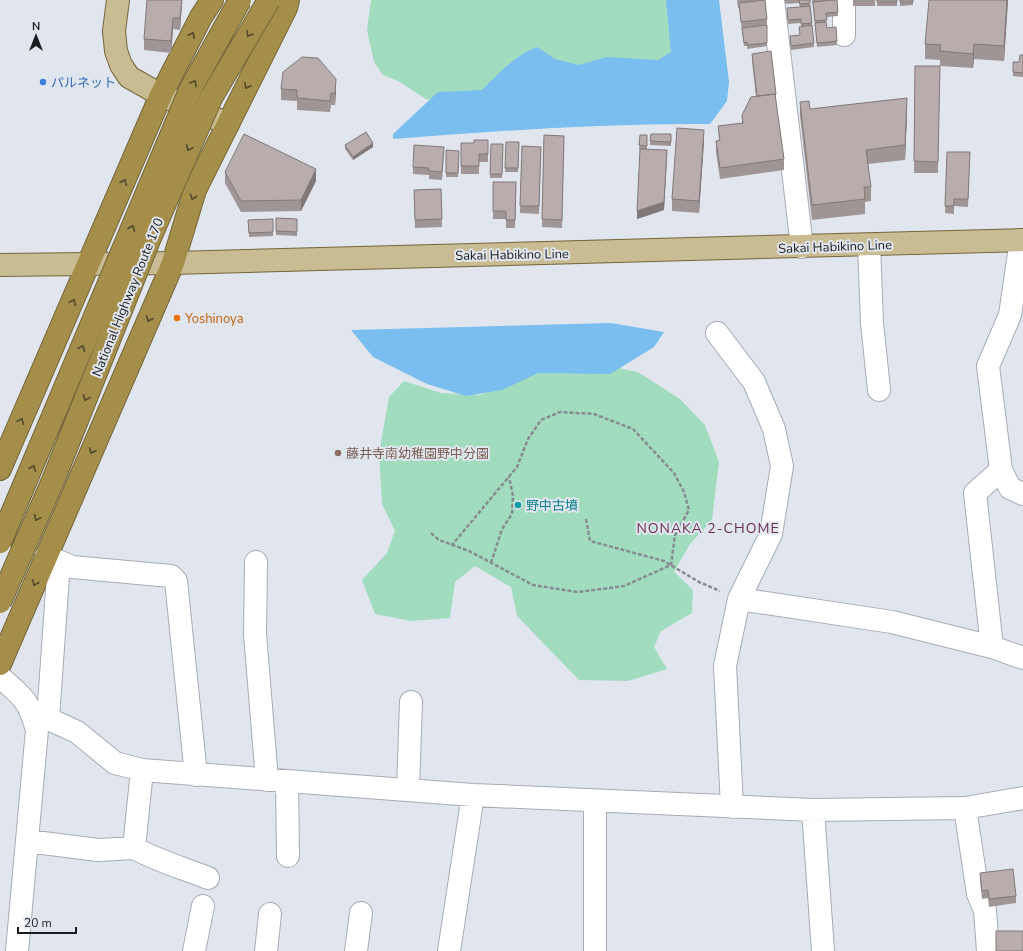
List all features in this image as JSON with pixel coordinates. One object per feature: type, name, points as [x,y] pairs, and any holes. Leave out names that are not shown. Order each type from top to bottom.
[{"type":"highway","points":[[0,469],[90,263],[161,95],[201,17],[212,0]]},
{"type":"highway","name":"National Highway Route 170","points":[[0,542],[191,88],[240,0]]},
{"type":"highway","name":"National Highway Route 170","points":[[0,602],[54,478],[149,240],[211,98],[269,0]]},
{"type":"highway","points":[[0,664],[52,559],[173,263],[195,190],[286,8],[288,0]]},
{"type":"main road","points":[[118,0],[114,31],[116,51],[121,65],[129,77],[161,95],[228,124]]},
{"type":"main road","name":"Sakai Habikino Line","points":[[0,264],[173,263],[1022,240]]},
{"type":"street","points":[[773,0],[802,247]]},
{"type":"street","points":[[844,0],[844,35]]},
{"type":"street","points":[[1022,240],[1010,315],[988,366],[1001,470],[1010,488],[1023,494]]},
{"type":"street","points":[[869,245],[872,322],[879,390]]},
{"type":"street","points":[[717,333],[754,382],[774,429],[782,466],[771,534],[739,599],[725,666],[732,807]]},
{"type":"street","points":[[992,647],[975,493],[1001,470]]},
{"type":"street","points":[[17,951],[52,559],[72,567],[171,576],[176,581],[196,775]]},
{"type":"street","points":[[256,562],[255,634],[288,856]]},
{"type":"street","points":[[739,599],[892,622],[992,647],[1023,658]]},
{"type":"street","points":[[0,677],[25,699],[39,715],[77,732],[115,763],[142,770],[473,795],[813,810],[965,808],[1023,798]]},
{"type":"street","points":[[408,790],[411,702]]},
{"type":"street","points":[[134,848],[142,770]]},
{"type":"street","points":[[449,951],[473,795]]},
{"type":"street","points":[[595,801],[595,951]]},
{"type":"street","points":[[965,808],[978,894],[985,910],[988,951]]},
{"type":"street","points":[[813,810],[823,951]]},
{"type":"street","points":[[26,841],[98,850],[134,848],[155,859],[180,866],[208,878]]},
{"type":"street","points":[[194,951],[203,906]]},
{"type":"street","points":[[356,951],[361,913]]},
{"type":"street","points":[[266,951],[270,914]]},
{"type":"path","points":[[452,545],[517,467],[528,439],[541,420],[560,412],[594,414],[633,429],[674,473],[686,498],[689,510],[675,535],[671,565]]},
{"type":"path","points":[[491,563],[502,529],[512,514],[513,496],[509,477]]},
{"type":"path","points":[[586,519],[590,541],[664,561],[699,582],[739,599]]},
{"type":"path","points":[[431,533],[439,540],[469,551],[533,585],[577,592],[624,586],[671,565]]},
{"type":"green space","points":[[371,0],[668,0],[673,54],[643,72],[455,104],[426,99],[398,81],[383,75],[374,62],[367,30]]},
{"type":"green space","points":[[594,363],[638,372],[680,399],[705,425],[719,462],[712,520],[690,544],[674,572],[693,590],[692,613],[661,631],[654,647],[667,669],[628,681],[579,680],[517,616],[511,587],[475,566],[455,582],[450,618],[411,621],[375,614],[362,580],[387,553],[395,531],[382,504],[379,453],[389,397],[404,381],[441,393],[480,395],[540,368]]},
{"type":"water","points":[[666,0],[719,0],[729,82],[727,101],[710,124],[591,126],[393,139],[393,134],[438,92],[482,90],[514,60],[537,47],[555,59],[579,65],[607,57],[658,60],[671,52]]},
{"type":"water","points":[[611,323],[664,332],[654,347],[610,374],[538,373],[502,390],[466,396],[427,384],[373,357],[351,330]]},
{"type":"building","points":[[147,0],[182,0],[180,18],[173,18],[171,41],[144,39]]},
{"type":"building","points":[[765,0],[767,19],[741,22],[739,3]]},
{"type":"building","points":[[799,0],[810,0],[810,3],[800,4]]},
{"type":"building","points":[[837,0],[838,12],[826,13],[827,20],[815,21],[813,2]]},
{"type":"building","points":[[877,0],[897,0],[897,2],[877,2]]},
{"type":"building","points":[[900,0],[913,0],[913,2],[900,2]]},
{"type":"building","points":[[929,0],[1007,0],[1004,46],[974,44],[973,54],[940,51],[941,45],[925,44]]},
{"type":"building","points":[[810,6],[812,23],[801,24],[801,19],[788,20],[787,8]]},
{"type":"building","points":[[826,22],[827,28],[836,27],[837,41],[817,43],[815,23]]},
{"type":"building","points":[[767,25],[767,43],[747,45],[747,42],[744,43],[742,28]]},
{"type":"building","points":[[812,25],[814,43],[791,46],[790,36],[800,35],[799,27]]},
{"type":"building","points":[[771,51],[776,94],[757,96],[752,54]]},
{"type":"building","points":[[1020,55],[1023,55],[1023,73],[1013,72],[1013,62],[1019,62]]},
{"type":"building","points":[[302,57],[318,58],[336,79],[335,94],[331,93],[330,101],[297,98],[297,90],[281,89],[283,72]]},
{"type":"building","points":[[915,66],[940,66],[938,162],[914,161]]},
{"type":"building","points":[[775,94],[784,159],[720,168],[716,141],[720,140],[718,126],[743,123],[742,115],[751,97]]},
{"type":"building","points":[[907,98],[905,145],[866,150],[871,187],[864,187],[865,199],[812,205],[800,102],[809,101],[810,109]]},
{"type":"building","points":[[677,128],[704,130],[699,201],[672,199]]},
{"type":"building","points":[[366,132],[373,143],[353,157],[345,145]]},
{"type":"building","points":[[244,134],[316,169],[301,200],[241,201],[225,172]]},
{"type":"building","points":[[651,134],[671,134],[671,142],[650,141]]},
{"type":"building","points":[[544,135],[564,136],[562,220],[542,219]]},
{"type":"building","points":[[640,135],[647,135],[647,146],[639,145]]},
{"type":"building","points":[[474,140],[488,140],[488,154],[479,154],[479,166],[461,166],[461,143],[474,143]]},
{"type":"building","points":[[506,142],[519,142],[518,168],[505,168]]},
{"type":"building","points":[[491,144],[503,144],[502,174],[490,174]]},
{"type":"building","points":[[414,145],[444,147],[442,172],[429,171],[429,168],[413,167]]},
{"type":"building","points":[[522,146],[541,147],[539,206],[520,206]]},
{"type":"building","points":[[640,149],[667,150],[664,202],[637,211]]},
{"type":"building","points":[[446,150],[459,151],[458,173],[446,173]]},
{"type":"building","points":[[947,152],[970,152],[968,199],[954,199],[954,206],[945,206]]},
{"type":"building","points":[[493,182],[516,182],[515,220],[506,220],[506,211],[493,211]]},
{"type":"building","points":[[441,189],[442,219],[415,220],[414,190]]},
{"type":"building","points":[[276,218],[297,219],[297,232],[276,231]]},
{"type":"building","points":[[273,219],[273,232],[249,233],[248,220]]},
{"type":"building","points":[[1013,869],[1016,896],[989,899],[988,890],[982,891],[980,873]]},
{"type":"building","points":[[996,931],[1023,931],[1023,951],[996,951]]},
{"type":"place","name":"パルネット","points":[[43,82]]},
{"type":"place","name":"Yoshinoya","points":[[177,318]]},
{"type":"place","name":"藤井寺南幼稚園野中分園","points":[[338,453]]},
{"type":"place","name":"野中古墳","points":[[518,505]]},
{"type":"district","name":"NONAKA 2-CHOME","points":[[708,528]]}]
